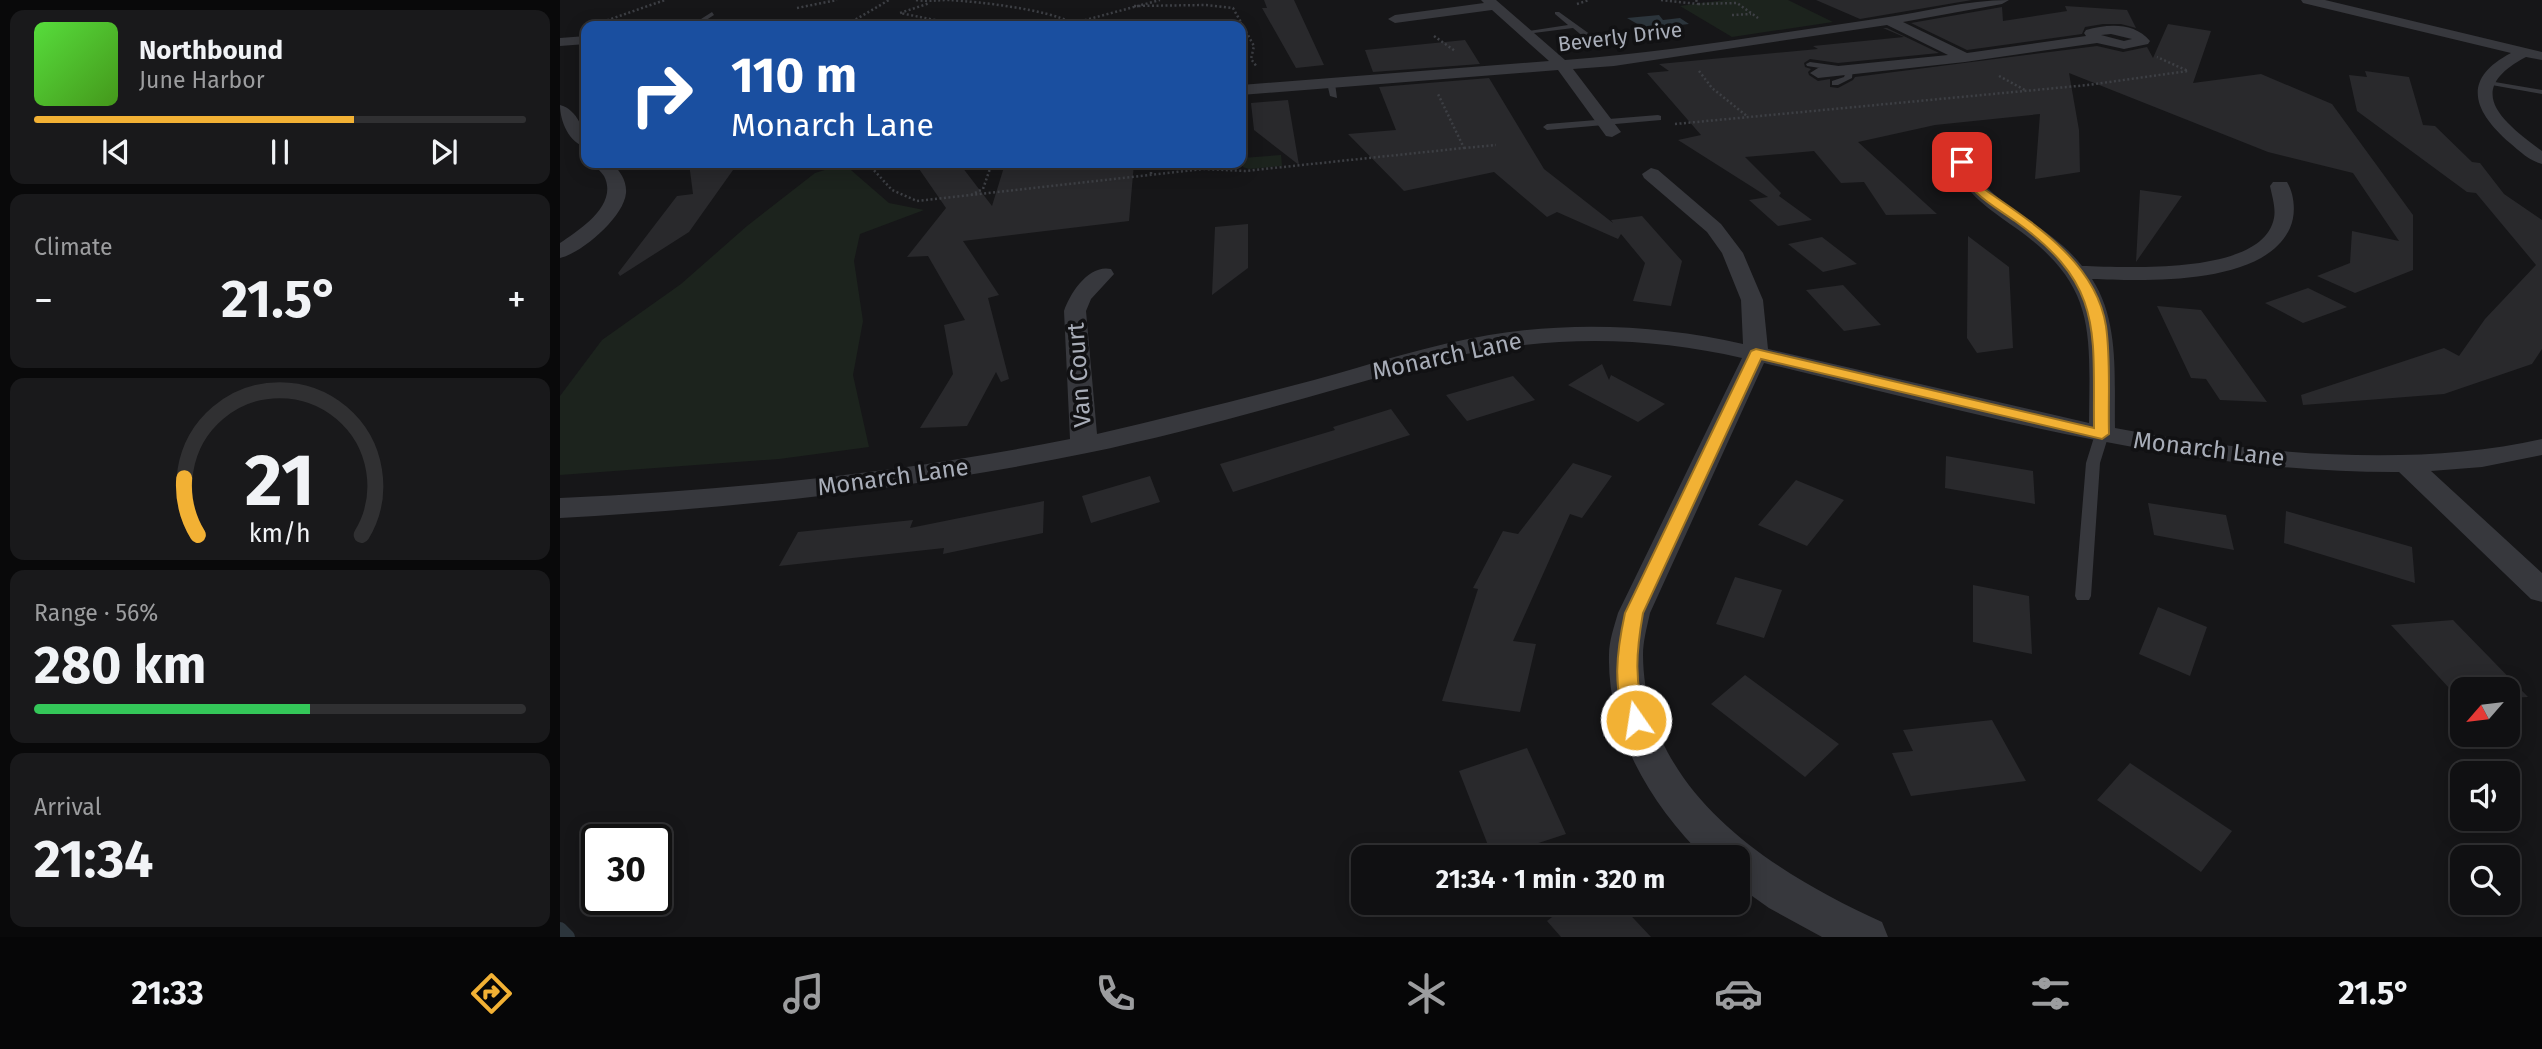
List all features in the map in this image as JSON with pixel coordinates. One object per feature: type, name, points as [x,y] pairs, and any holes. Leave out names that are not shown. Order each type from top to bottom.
[{"type":"street","name":"Beverly Drive","points":[[1246,90],[1332,90],[1563,66],[1889,21],[2002,0]]},
{"type":"street","points":[[2308,0],[2542,56]]},
{"type":"street","points":[[1395,19],[1492,3],[1563,66],[1609,127]]},
{"type":"street","points":[[1889,21],[1965,58]]},
{"type":"street","points":[[1814,68],[1850,70],[1965,58],[2097,39]]},
{"type":"street","points":[[560,42],[581,40]]},
{"type":"street","points":[[2524,52],[2499,65],[2486,82],[2485,100],[2504,129],[2542,159]]},
{"type":"street","points":[[560,110],[567,127],[581,138]]},
{"type":"street","points":[[1962,162],[1969,180],[1980,192],[2047,241],[2076,272],[2092,300],[2099,326],[2102,434]]},
{"type":"street","points":[[560,252],[593,227],[609,210],[616,195],[616,183],[606,168]]},
{"type":"street","points":[[1651,174],[1714,228],[1732,253],[1752,300],[1756,354],[1634,613],[1626,654],[1629,697],[1643,743],[1670,789],[1703,831],[1719,845]]},
{"type":"street","points":[[2076,272],[2189,271],[2250,256],[2267,245],[2279,232],[2284,218],[2280,186]]},
{"type":"street","name":"Van Court","points":[[1084,445],[1075,311],[1080,297],[1103,274]]},
{"type":"street","name":"Monarch Lane","points":[[560,508],[644,505],[818,489],[941,472],[1084,445],[1216,415],[1455,349],[1508,340],[1611,333],[1664,336],[1756,354],[2102,434],[2257,457],[2339,463],[2406,463],[2473,458],[2542,447]]},
{"type":"street","points":[[2406,463],[2542,591]]},
{"type":"street","points":[[1750,872],[1809,910],[1867,937]]},
{"type":"lane","points":[[1557,13],[1595,42]]},
{"type":"lane","points":[[701,21],[712,14]]},
{"type":"lane","points":[[1526,32],[1574,26]]},
{"type":"lane","points":[[1835,83],[1848,78],[1850,70]]},
{"type":"lane","points":[[2486,82],[2542,92]]},
{"type":"lane","points":[[1547,127],[1609,127],[1658,118]]},
{"type":"lane","points":[[2083,596],[2093,463],[2102,434]]},
{"type":"path","points":[[609,21],[612,17],[665,0]]},
{"type":"path","points":[[797,8],[837,0]]},
{"type":"path","points":[[853,21],[889,0]]},
{"type":"path","points":[[916,0],[931,3]]},
{"type":"path","points":[[930,21],[934,20],[900,13],[946,0],[1059,16],[1069,21]]},
{"type":"path","points":[[1081,20],[1160,0]]},
{"type":"path","points":[[1206,0],[1206,5]]},
{"type":"path","points":[[1661,0],[1737,3],[1764,23]]},
{"type":"path","points":[[1134,6],[1206,5],[1233,8],[1241,21]]},
{"type":"path","points":[[1732,15],[1751,14]]},
{"type":"path","points":[[1081,20],[1088,21]]},
{"type":"path","points":[[1246,31],[1254,47],[1251,60],[1253,65],[1261,70]]},
{"type":"path","points":[[1433,35],[1442,44],[1453,48],[1459,57]]},
{"type":"path","points":[[1676,124],[2026,90],[2188,71],[2154,56]]},
{"type":"path","points":[[1695,67],[1712,88],[1749,118]]},
{"type":"path","points":[[1992,72],[2026,90]]},
{"type":"path","points":[[1437,92],[1464,148]]},
{"type":"path","points":[[872,168],[892,190],[917,201],[1204,169],[1245,171],[1496,145]]},
{"type":"path","points":[[969,196],[983,189],[990,168]]},
{"type":"path","points":[[1151,168],[1151,175]]},
{"type":"shaded area","points":[[1725,0],[1788,0],[1833,22],[1732,37],[1680,6]]},
{"type":"shaded area","points":[[1659,15],[1663,20],[1680,18],[1689,24],[1646,29],[1627,18]]},
{"type":"shaded area","points":[[1281,155],[1282,166],[1249,169],[1246,168],[1246,158]]},
{"type":"shaded area","points":[[831,168],[849,168],[889,203],[924,210],[860,234],[854,261],[863,321],[853,375],[869,447],[779,459],[560,475],[560,396],[602,340],[681,284],[747,226],[815,173]]},
{"type":"building","points":[[1264,0],[1294,0],[1324,65],[1296,68],[1262,8],[1267,8]]},
{"type":"building","points":[[1816,0],[1972,0],[1860,19]]},
{"type":"building","points":[[2065,6],[2127,10],[2136,28],[2121,24],[2103,24],[2085,27],[2082,34],[1967,50],[1911,23],[2002,7],[2003,21],[2067,11]]},
{"type":"building","points":[[2168,24],[2211,31],[2193,83],[2261,74],[2332,104],[2413,215],[2413,270],[2355,293],[2317,276],[2350,263],[2352,231],[2399,241],[2353,173],[2268,152],[2069,73],[2079,130],[2080,172],[2035,179],[2040,114],[1935,125],[1858,142],[1937,214],[1886,215],[1864,182],[1841,183],[1814,151],[1745,157],[1781,193],[1779,196],[1812,220],[1778,226],[1749,200],[1768,197],[1678,140],[1701,135],[1647,73],[1669,71],[1659,64],[1818,49],[1813,46],[1904,37],[1883,28],[1887,28],[1939,53],[1838,63],[1810,59],[1804,63],[1805,67],[1811,69],[1809,75],[1818,81],[1830,79],[1830,87],[1838,88],[1855,77],[2097,46],[2123,52],[2147,47],[2153,58]]},
{"type":"building","points":[[1465,40],[1480,64],[1373,72],[1365,50]]},
{"type":"building","points":[[2365,71],[2409,77],[2423,125],[2435,126],[2472,162],[2480,163],[2504,194],[2542,220],[2542,349],[2532,364],[2444,394],[2303,405],[2301,395],[2444,348],[2459,356],[2485,319],[2536,265],[2476,193],[2467,192],[2357,111],[2349,75],[2367,77]]},
{"type":"building","points":[[1489,78],[1544,169],[1613,223],[1611,220],[1642,216],[1682,261],[1671,306],[1633,301],[1645,263],[1621,234],[1618,239],[1557,212],[1547,217],[1494,172],[1404,191],[1348,134],[1396,130],[1379,87]]},
{"type":"building","points":[[1288,100],[1299,165],[1254,130],[1251,103]]},
{"type":"building","points":[[690,168],[734,168],[689,232],[620,276],[618,273],[677,196],[693,194]]},
{"type":"building","points":[[918,168],[963,168],[992,206],[1004,168],[1134,168],[1129,221],[963,241],[999,295],[988,298],[1009,379],[1001,382],[996,372],[967,426],[920,428],[953,374],[944,325],[965,320],[928,256],[907,257],[946,208]]},
{"type":"building","points":[[2140,190],[2182,196],[2136,262]]},
{"type":"building","points":[[1248,224],[1248,268],[1212,295],[1215,227]]},
{"type":"building","points":[[1968,236],[2009,267],[2013,348],[1977,353],[1967,338]]},
{"type":"building","points":[[1822,237],[1857,264],[1823,272],[1788,244]]},
{"type":"building","points":[[1843,285],[1881,325],[1844,331],[1806,290]]},
{"type":"building","points":[[2308,288],[2347,307],[2303,323],[2265,303]]},
{"type":"building","points":[[2157,306],[2201,310],[2267,402],[2220,400],[2206,379],[2191,378]]},
{"type":"building","points":[[1602,364],[1609,380],[1611,375],[1665,404],[1638,422],[1568,385]]},
{"type":"building","points":[[1513,376],[1535,400],[1467,421],[1446,395]]},
{"type":"building","points":[[1391,409],[1410,435],[1233,492],[1220,464],[1335,430],[1333,427]]},
{"type":"building","points":[[1946,456],[2033,471],[2035,504],[1945,488]]},
{"type":"building","points":[[1573,463],[1612,476],[1582,518],[1570,514],[1513,641],[1536,644],[1520,712],[1442,701],[1478,589],[1473,588],[1503,531],[1518,534]]},
{"type":"building","points":[[1150,476],[1160,502],[1091,523],[1082,496]]},
{"type":"building","points":[[1796,480],[1844,500],[1807,546],[1758,525]]},
{"type":"building","points":[[1044,501],[1043,533],[943,554],[944,548],[779,566],[798,532],[913,520],[910,528]]},
{"type":"building","points":[[2148,503],[2226,515],[2234,550],[2154,535]]},
{"type":"building","points":[[2286,511],[2412,547],[2415,583],[2284,543]]},
{"type":"building","points":[[1735,577],[1782,590],[1764,638],[1716,624]]},
{"type":"building","points":[[1973,585],[2029,596],[2032,654],[1973,642]]},
{"type":"building","points":[[2158,607],[2207,627],[2190,676],[2139,654]]},
{"type":"building","points":[[2453,620],[2509,677],[2450,677],[2450,689],[2391,625]]},
{"type":"building","points":[[1745,675],[1839,744],[1805,777],[1711,704]]},
{"type":"building","points":[[2520,689],[2528,697],[2520,697]]},
{"type":"building","points":[[1992,720],[2026,781],[1911,796],[1892,753],[1913,751],[1903,730]]},
{"type":"building","points":[[1527,748],[1566,834],[1533,845],[1488,845],[1459,771]]},
{"type":"building","points":[[2130,763],[2232,831],[2201,872],[2097,800]]},
{"type":"building","points":[[1555,915],[1630,915],[1651,937],[1561,937],[1547,921]]},
{"type":"waterway","points":[[560,929],[568,937]]},
{"type":"route","points":[[1636,720],[1629,697],[1626,654],[1634,613],[1756,354],[2102,434],[2099,326],[2092,300],[2076,272],[2058,251],[1980,192],[1969,180],[1962,162]]}]
